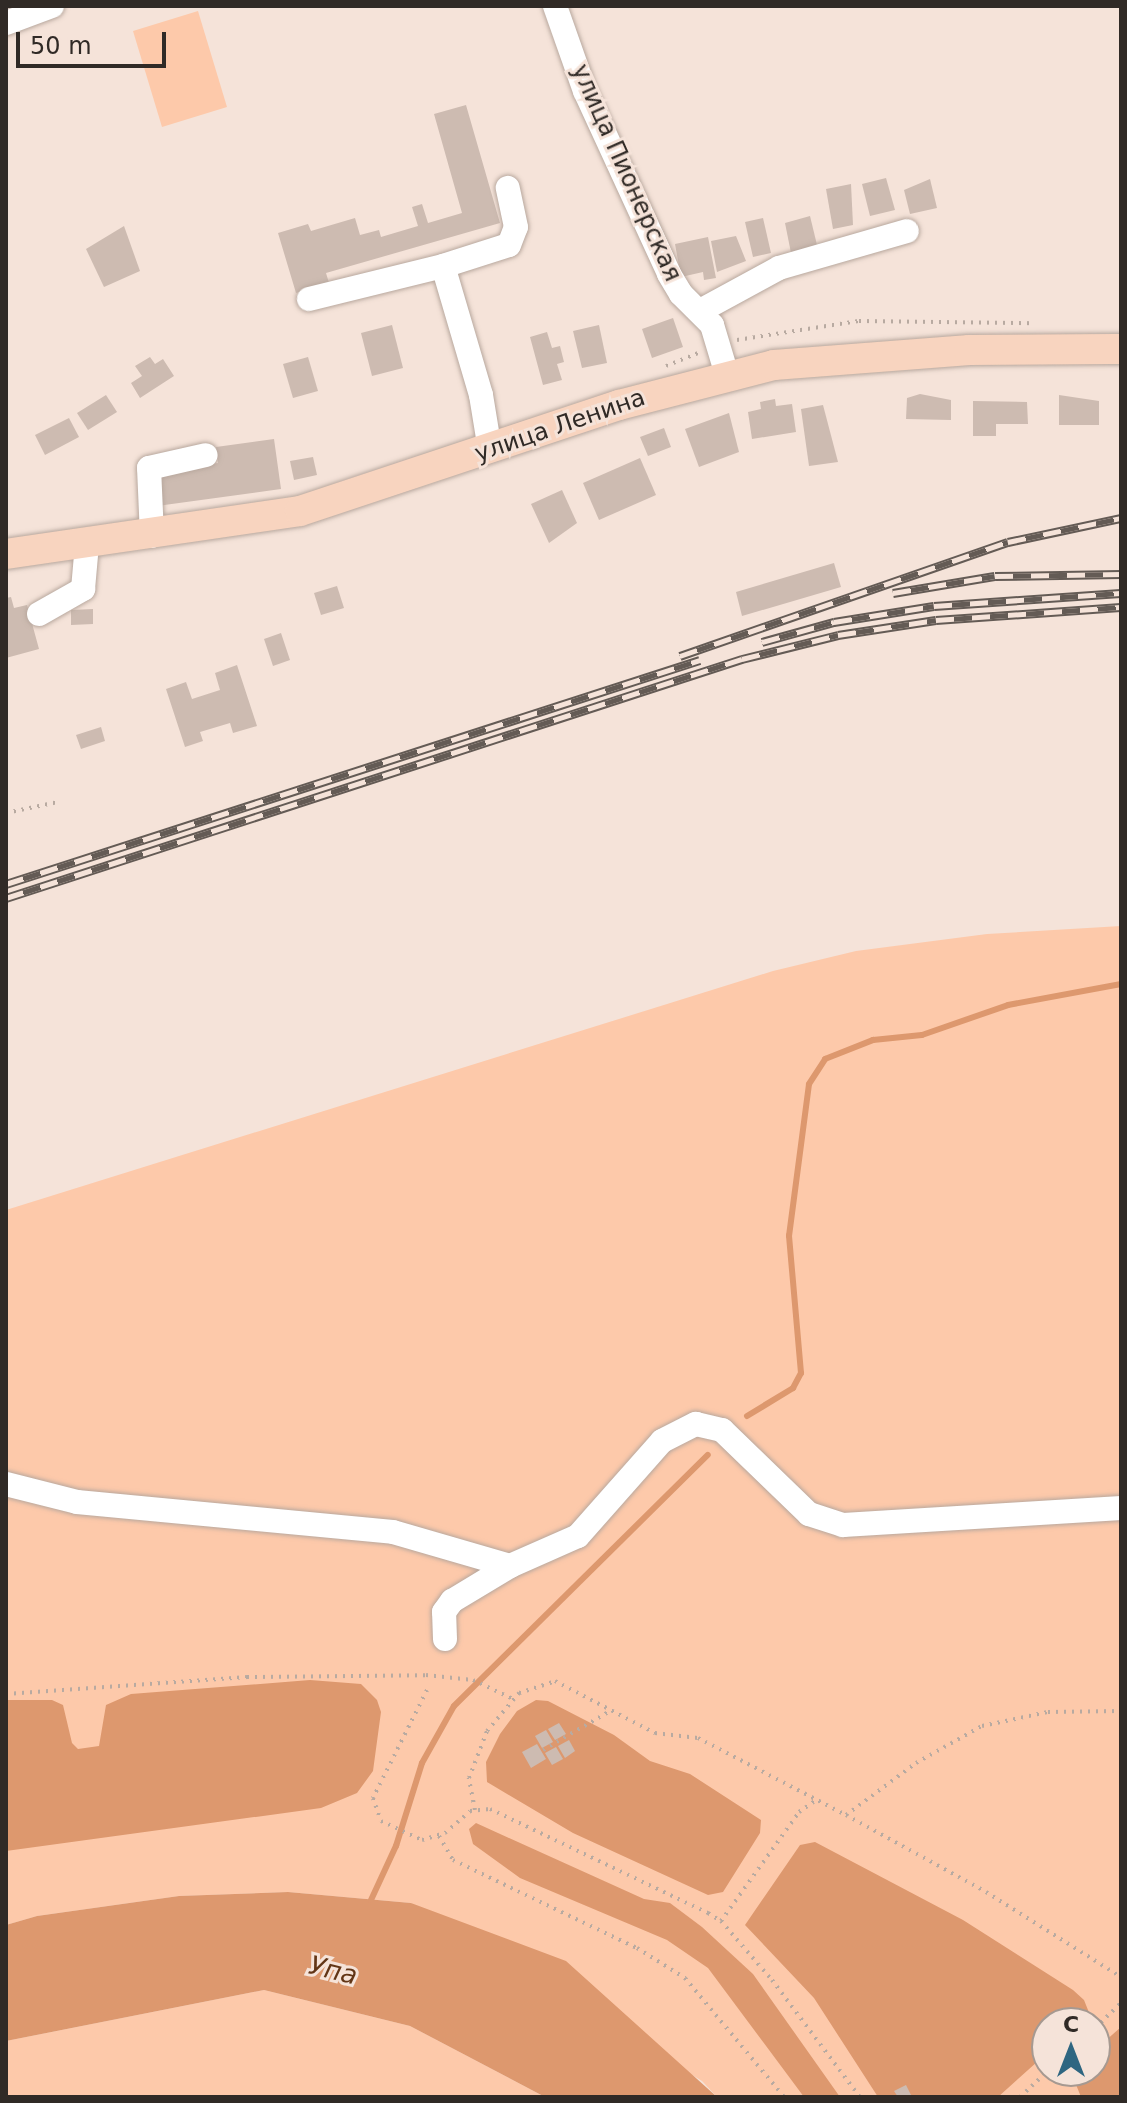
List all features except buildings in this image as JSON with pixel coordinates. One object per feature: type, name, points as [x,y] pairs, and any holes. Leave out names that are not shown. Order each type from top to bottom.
[{"type":"main road","name":"улица Ленина","points":[[6,554],[152,536],[300,511],[619,405],[727,375],[870,355],[1121,349]]},
{"type":"street","points":[[6,23],[52,6]]},
{"type":"street","name":"улица Пионерская","points":[[555,6],[585,91],[669,274],[681,294],[712,325],[727,375]]},
{"type":"street","points":[[309,299],[443,266],[509,245],[516,227],[508,188]]},
{"type":"street","points":[[700,311],[779,268],[907,231]]},
{"type":"street","points":[[443,266],[481,395],[490,450]]},
{"type":"street","points":[[152,536],[149,468],[206,455]]},
{"type":"street","points":[[39,614],[83,589],[87,544]]},
{"type":"street","points":[[445,1639],[444,1612],[452,1601],[510,1566],[578,1536],[662,1441],[696,1424],[722,1430],[809,1514],[843,1525],[1121,1508]]},
{"type":"street","points":[[6,1484],[77,1502],[393,1532],[510,1566]]},
{"type":"path","points":[[6,813],[58,802]]},
{"type":"path","points":[[6,1694],[247,1677],[426,1675],[473,1680],[513,1699]]},
{"type":"path","points":[[475,1810],[468,1786],[474,1761],[487,1731],[513,1699],[529,1687],[555,1681],[655,1733],[698,1738],[846,1815],[986,1892],[1121,1977]]},
{"type":"path","points":[[427,1690],[372,1805],[381,1821],[402,1835],[422,1840],[439,1836],[475,1810],[490,1809],[721,1921],[860,2097]]},
{"type":"path","points":[[543,1750],[611,1710]]},
{"type":"path","points":[[846,1815],[916,1763],[982,1726],[1048,1712],[1121,1711]]},
{"type":"path","points":[[721,1921],[799,1812],[815,1801]]},
{"type":"path","points":[[439,1836],[453,1860],[637,1948],[685,1978],[784,2097]]},
{"type":"shaded area","points":[[198,11],[227,107],[162,127],[133,31]]},
{"type":"shaded area","points":[[1121,926],[1121,2097],[717,2097],[702,2081],[411,1903],[288,1892],[179,1896],[37,1916],[6,1925],[6,1210],[773,971],[856,951],[987,934]]},
{"type":"shaded area","points":[[264,1990],[410,2026],[545,2097],[6,2097],[6,2041]]},
{"type":"water","points":[[310,1680],[361,1684],[377,1700],[381,1712],[373,1771],[357,1793],[321,1808],[6,1851],[6,1700],[52,1700],[63,1705],[72,1743],[78,1749],[99,1746],[106,1705],[131,1694]]},
{"type":"water","points":[[536,1700],[548,1701],[614,1735],[650,1761],[690,1774],[761,1820],[760,1833],[723,1892],[708,1895],[573,1833],[487,1782],[486,1762],[500,1734],[517,1711]]},
{"type":"water","points":[[476,1823],[644,1899],[670,1903],[702,1927],[753,1974],[840,2097],[804,2097],[708,1968],[667,1940],[520,1878],[473,1844],[469,1829]]},
{"type":"water","points":[[815,1842],[963,1920],[1073,1990],[1087,2007],[1031,2007],[1031,2067],[998,2097],[878,2097],[814,1998],[745,1925],[800,1845]]},
{"type":"water","name":"Упа","points":[[288,1892],[411,1903],[566,1961],[717,2097],[545,2097],[410,2026],[264,1990],[6,2041],[6,1925],[37,1916],[179,1896]]},
{"type":"water","points":[[1121,2027],[1121,2097],[1081,2097],[1077,2087],[1111,2087],[1111,2036]]},
{"type":"waterway","points":[[747,1416],[793,1388],[801,1373],[789,1236],[809,1084],[825,1059],[873,1040],[922,1035],[1008,1005],[1121,984]]},
{"type":"waterway","points":[[371,1900],[396,1846],[422,1763],[454,1706],[708,1455]]},
{"type":"railway","points":[[680,656],[1008,542],[1121,518]]},
{"type":"railway","points":[[893,593],[995,576],[1121,574]]},
{"type":"railway","points":[[762,642],[834,622],[934,606],[1121,593]]},
{"type":"railway","points":[[6,898],[742,659],[838,635],[936,620],[1121,607]]},
{"type":"railway","points":[[6,884],[700,660]]}]
